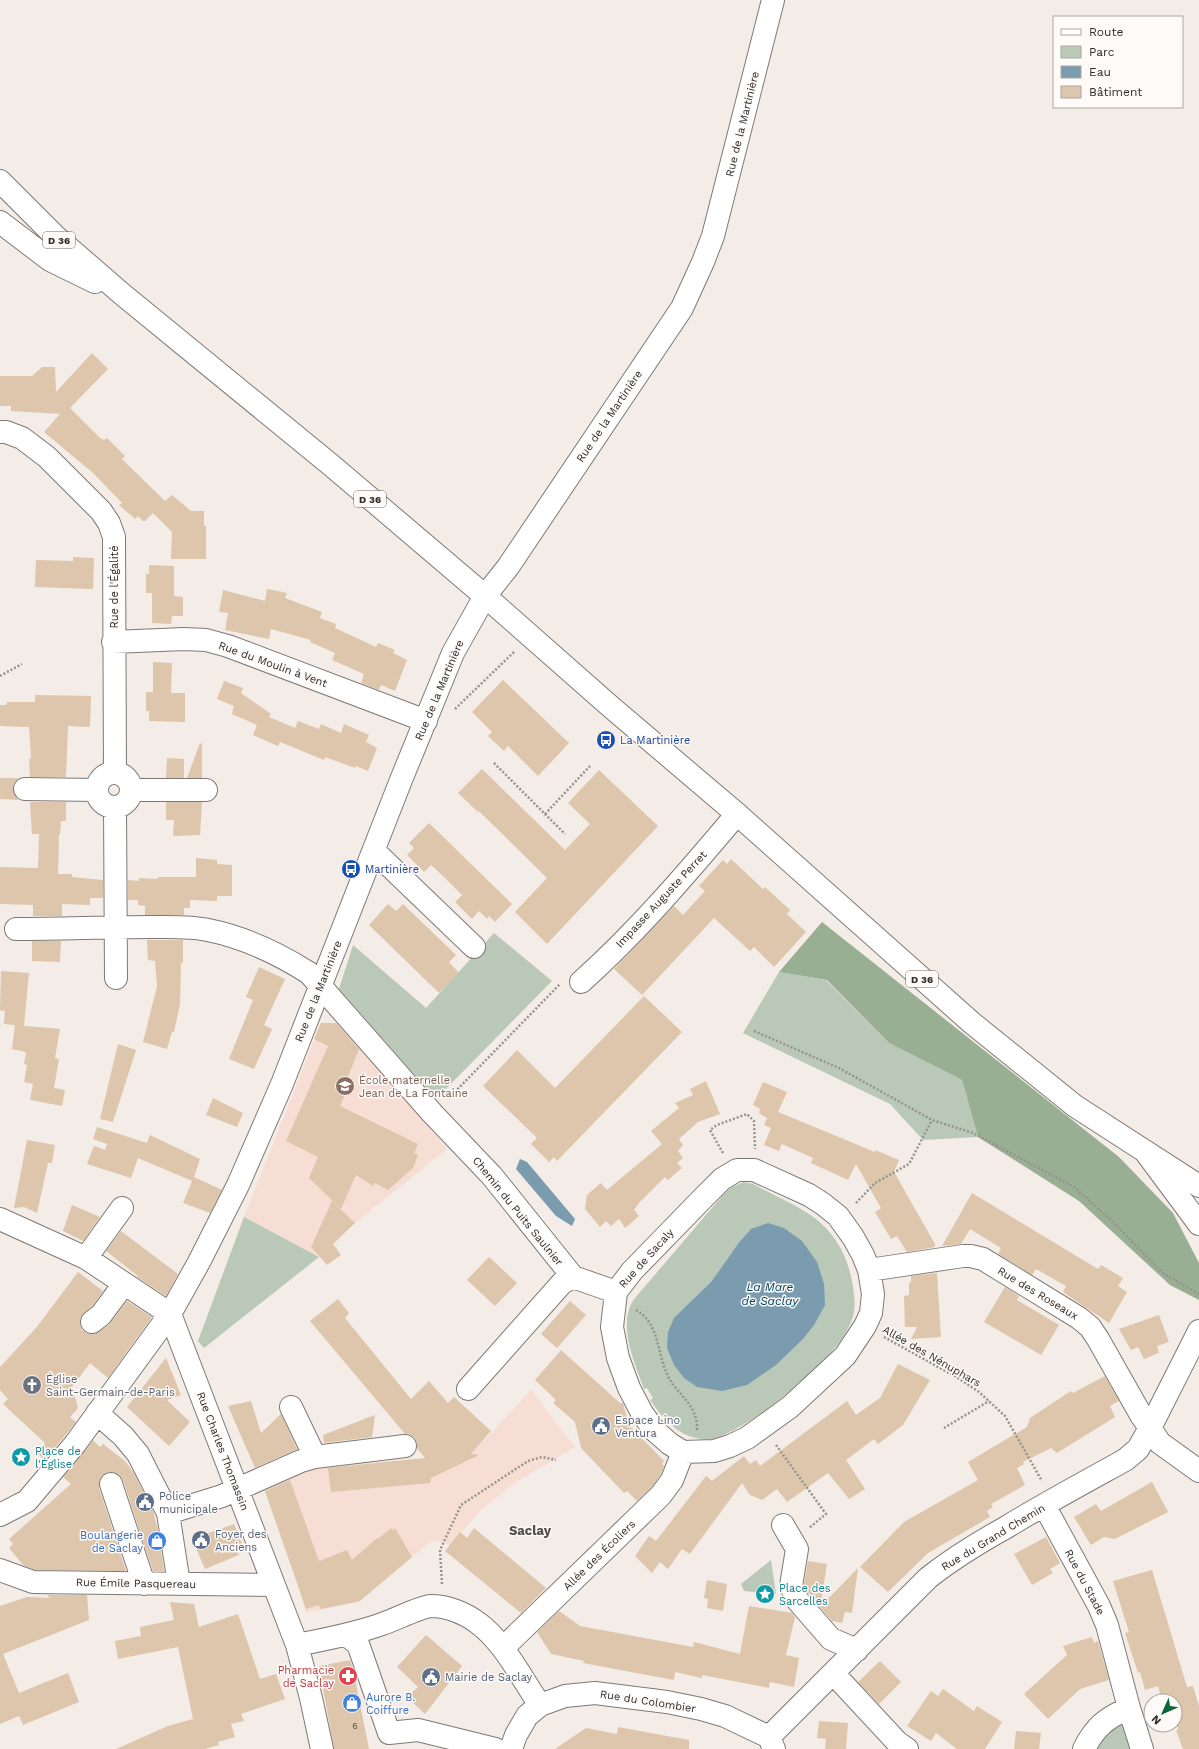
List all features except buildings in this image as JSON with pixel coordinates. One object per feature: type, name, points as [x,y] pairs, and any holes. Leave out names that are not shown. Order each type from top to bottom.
[{"type":"street","name":"Rue de la Martinière","points":[[0,1515],[27,1501],[75,1444],[170,1314],[238,1185],[282,1084],[453,653],[485,596],[508,568],[682,308],[703,262],[713,236],[773,0]]},
{"type":"street","name":"D 36","points":[[0,181],[55,236],[122,294],[331,466],[485,596],[605,702],[738,814],[972,1023],[1076,1106],[1146,1153],[1199,1186]]},
{"type":"street","points":[[0,222],[50,260],[122,294]]},
{"type":"street","name":"Rue de l'Égalité","points":[[0,432],[6,432],[22,438],[35,446],[101,511],[109,523],[114,537],[113,642],[115,773]]},
{"type":"street","name":"Rue du Moulin à Vent","points":[[113,642],[184,639],[206,640],[228,646],[426,721]]},
{"type":"street","points":[[115,773],[124,776],[131,784],[132,790],[129,800],[125,804],[115,807],[105,804],[100,800],[97,790],[98,784],[105,776],[115,773]]},
{"type":"street","points":[[25,790],[97,790]]},
{"type":"street","points":[[132,790],[206,790]]},
{"type":"street","points":[[115,807],[116,978]]},
{"type":"street","name":"Impasse Auguste Perret","points":[[581,982],[596,969],[671,891],[738,814]]},
{"type":"street","points":[[374,851],[474,947]]},
{"type":"street","name":"Chemin du Puits Saulnier","points":[[16,929],[116,927],[208,930],[240,940],[293,963],[309,973],[432,1113],[492,1176],[573,1277]]},
{"type":"street","points":[[1146,1153],[1199,1224]]},
{"type":"street","name":"Rue de Sacaly","points":[[737,1170],[754,1170],[809,1195],[838,1216],[853,1237],[863,1255],[869,1270],[873,1294],[871,1313],[865,1326],[845,1356],[790,1407],[747,1438],[730,1446],[714,1451],[689,1452],[670,1444],[654,1430],[642,1413],[629,1388],[618,1358],[612,1326],[616,1297],[638,1265],[722,1179],[737,1170]]},
{"type":"street","points":[[86,1258],[122,1208]]},
{"type":"street","points":[[0,1219],[86,1258],[170,1314]]},
{"type":"street","name":"Rue des Roseaux","points":[[869,1270],[963,1256],[983,1259],[1079,1318],[1090,1327],[1160,1443],[1199,1471]]},
{"type":"street","points":[[468,1389],[562,1283],[573,1277],[616,1297]]},
{"type":"street","points":[[92,1322],[101,1315],[124,1284]]},
{"type":"street","name":"Rue Charles Thomassin","points":[[170,1314],[213,1449],[237,1488],[297,1645],[311,1698],[322,1749]]},
{"type":"street","name":"Rue du Grand Chemin","points":[[771,1743],[833,1673],[928,1578],[940,1568],[1044,1505],[1125,1460],[1138,1449],[1199,1331]]},
{"type":"street","points":[[291,1407],[315,1457]]},
{"type":"street","points":[[97,1413],[123,1436],[138,1454],[168,1513],[179,1584]]},
{"type":"street","points":[[168,1513],[222,1496],[237,1488],[301,1461],[315,1457],[405,1446]]},
{"type":"street","name":"Allée des Écoliers","points":[[503,1648],[661,1496],[689,1452]]},
{"type":"street","points":[[111,1484],[144,1584]]},
{"type":"street","name":"Rue du Stade","points":[[1044,1505],[1099,1606],[1107,1625],[1129,1708],[1142,1749]]},
{"type":"street","points":[[783,1525],[797,1549],[791,1586],[798,1601],[831,1639],[857,1650]]},
{"type":"street","name":"Rue Émile Pasquereau","points":[[0,1570],[33,1582],[274,1586]]},
{"type":"street","points":[[297,1645],[346,1635],[383,1624],[428,1606],[443,1607],[463,1614],[479,1623],[503,1648],[540,1705]]},
{"type":"street","points":[[346,1635],[358,1644],[389,1741],[418,1730],[495,1749]]},
{"type":"street","points":[[833,1673],[897,1742],[907,1749]]},
{"type":"street","name":"Rue du Colombier","points":[[511,1749],[516,1735],[527,1716],[540,1705],[565,1696],[595,1692],[701,1709],[726,1716],[771,1743]]},
{"type":"street","points":[[1084,1749],[1091,1735],[1103,1722],[1116,1713],[1129,1708]]},
{"type":"path","points":[[452,711],[515,651]]},
{"type":"path","points":[[0,676],[22,664]]},
{"type":"path","points":[[494,763],[565,834]]},
{"type":"path","points":[[545,814],[590,766]]},
{"type":"path","points":[[432,1113],[468,1079],[565,979],[581,982]]},
{"type":"path","points":[[754,1031],[839,1068],[932,1120],[973,1133],[1074,1187],[1110,1219],[1164,1274],[1199,1294]]},
{"type":"path","points":[[729,1174],[727,1160],[710,1130],[717,1125],[747,1114],[754,1121],[756,1137],[754,1170]]},
{"type":"path","points":[[838,1216],[859,1201],[875,1184],[909,1164],[932,1120]]},
{"type":"path","points":[[616,1297],[645,1315],[658,1339],[667,1375],[689,1403],[697,1421],[689,1452]]},
{"type":"path","name":"Allée des Nénuphars","points":[[865,1326],[958,1378],[979,1392],[1005,1416],[1045,1488],[1044,1505]]},
{"type":"path","points":[[944,1428],[989,1401]]},
{"type":"path","points":[[762,1427],[826,1514],[805,1531]]},
{"type":"path","points":[[443,1607],[440,1550],[461,1505],[528,1461],[542,1457],[556,1460]]},
{"type":"shaded area","name":"École maternelle Jean de La Fontaine","points":[[321,1023],[341,1023],[447,1149],[355,1223],[319,1257],[244,1217]]},
{"type":"shaded area","points":[[531,1390],[575,1447],[515,1483],[483,1508],[450,1545],[433,1540],[358,1602],[306,1613],[300,1590],[262,1484],[327,1465],[399,1460],[400,1467],[470,1455]]},
{"type":"green space","points":[[822,922],[1119,1157],[1173,1213],[1199,1263],[1199,1300],[1170,1285],[1079,1201],[978,1137],[962,1080],[889,1043],[827,980],[779,972]]},
{"type":"green space","points":[[494,933],[552,981],[436,1099],[339,989],[353,945],[426,1008]]},
{"type":"green space","points":[[779,972],[826,980],[889,1043],[962,1080],[978,1137],[923,1140],[890,1104],[743,1033]]},
{"type":"green space","points":[[744,1182],[753,1184],[801,1209],[824,1226],[838,1243],[847,1263],[855,1302],[854,1312],[846,1332],[834,1349],[787,1393],[766,1410],[741,1426],[719,1437],[700,1439],[691,1437],[675,1428],[661,1415],[650,1400],[653,1398],[647,1388],[644,1389],[632,1355],[627,1331],[627,1319],[635,1298],[723,1195],[732,1187]],"holes":[[[751,1229],[674,1365],[697,1296],[711,1282],[740,1241]]]},
{"type":"green space","points":[[244,1217],[319,1257],[204,1348],[198,1341]]},
{"type":"green space","points":[[771,1560],[776,1594],[744,1591],[741,1584]]},
{"type":"green space","points":[[1124,1720],[1134,1749],[1090,1749],[1091,1742]]},
{"type":"water","points":[[520,1159],[527,1162],[575,1219],[572,1226],[556,1216],[516,1169]]},
{"type":"water","name":"La Mare de Saclay","points":[[768,1223],[784,1228],[802,1241],[817,1262],[824,1284],[825,1305],[814,1325],[803,1339],[776,1365],[747,1385],[722,1391],[697,1387],[684,1378],[674,1365],[667,1348],[668,1332],[674,1318],[711,1282],[740,1241],[751,1229]]},
{"type":"place","name":"La Martinière","points":[[606,740]]},
{"type":"place","name":"Martinière","points":[[351,869]]},
{"type":"place","name":"École maternelle Jean de La Fontaine","points":[[345,1086]]},
{"type":"place","name":"Église Saint-Germain-de-Paris","points":[[32,1385]]},
{"type":"place","name":"Espace Lino Ventura","points":[[601,1426]]},
{"type":"place","name":"Place de l'Église","points":[[21,1457]]},
{"type":"place","name":"Police municipale","points":[[145,1502]]},
{"type":"place","name":"Foyer des Anciens","points":[[201,1540]]},
{"type":"place","name":"Boulangerie de Saclay","points":[[157,1541]]},
{"type":"place","name":"Place des Sarcelles","points":[[765,1594]]},
{"type":"place","name":"Pharmacie de Saclay","points":[[348,1676]]},
{"type":"place","name":"Mairie de Saclay","points":[[431,1677]]},
{"type":"place","name":"Aurore B. Coiffure","points":[[352,1703]]},
{"type":"district","name":"Saclay","points":[[530,1530]]}]
